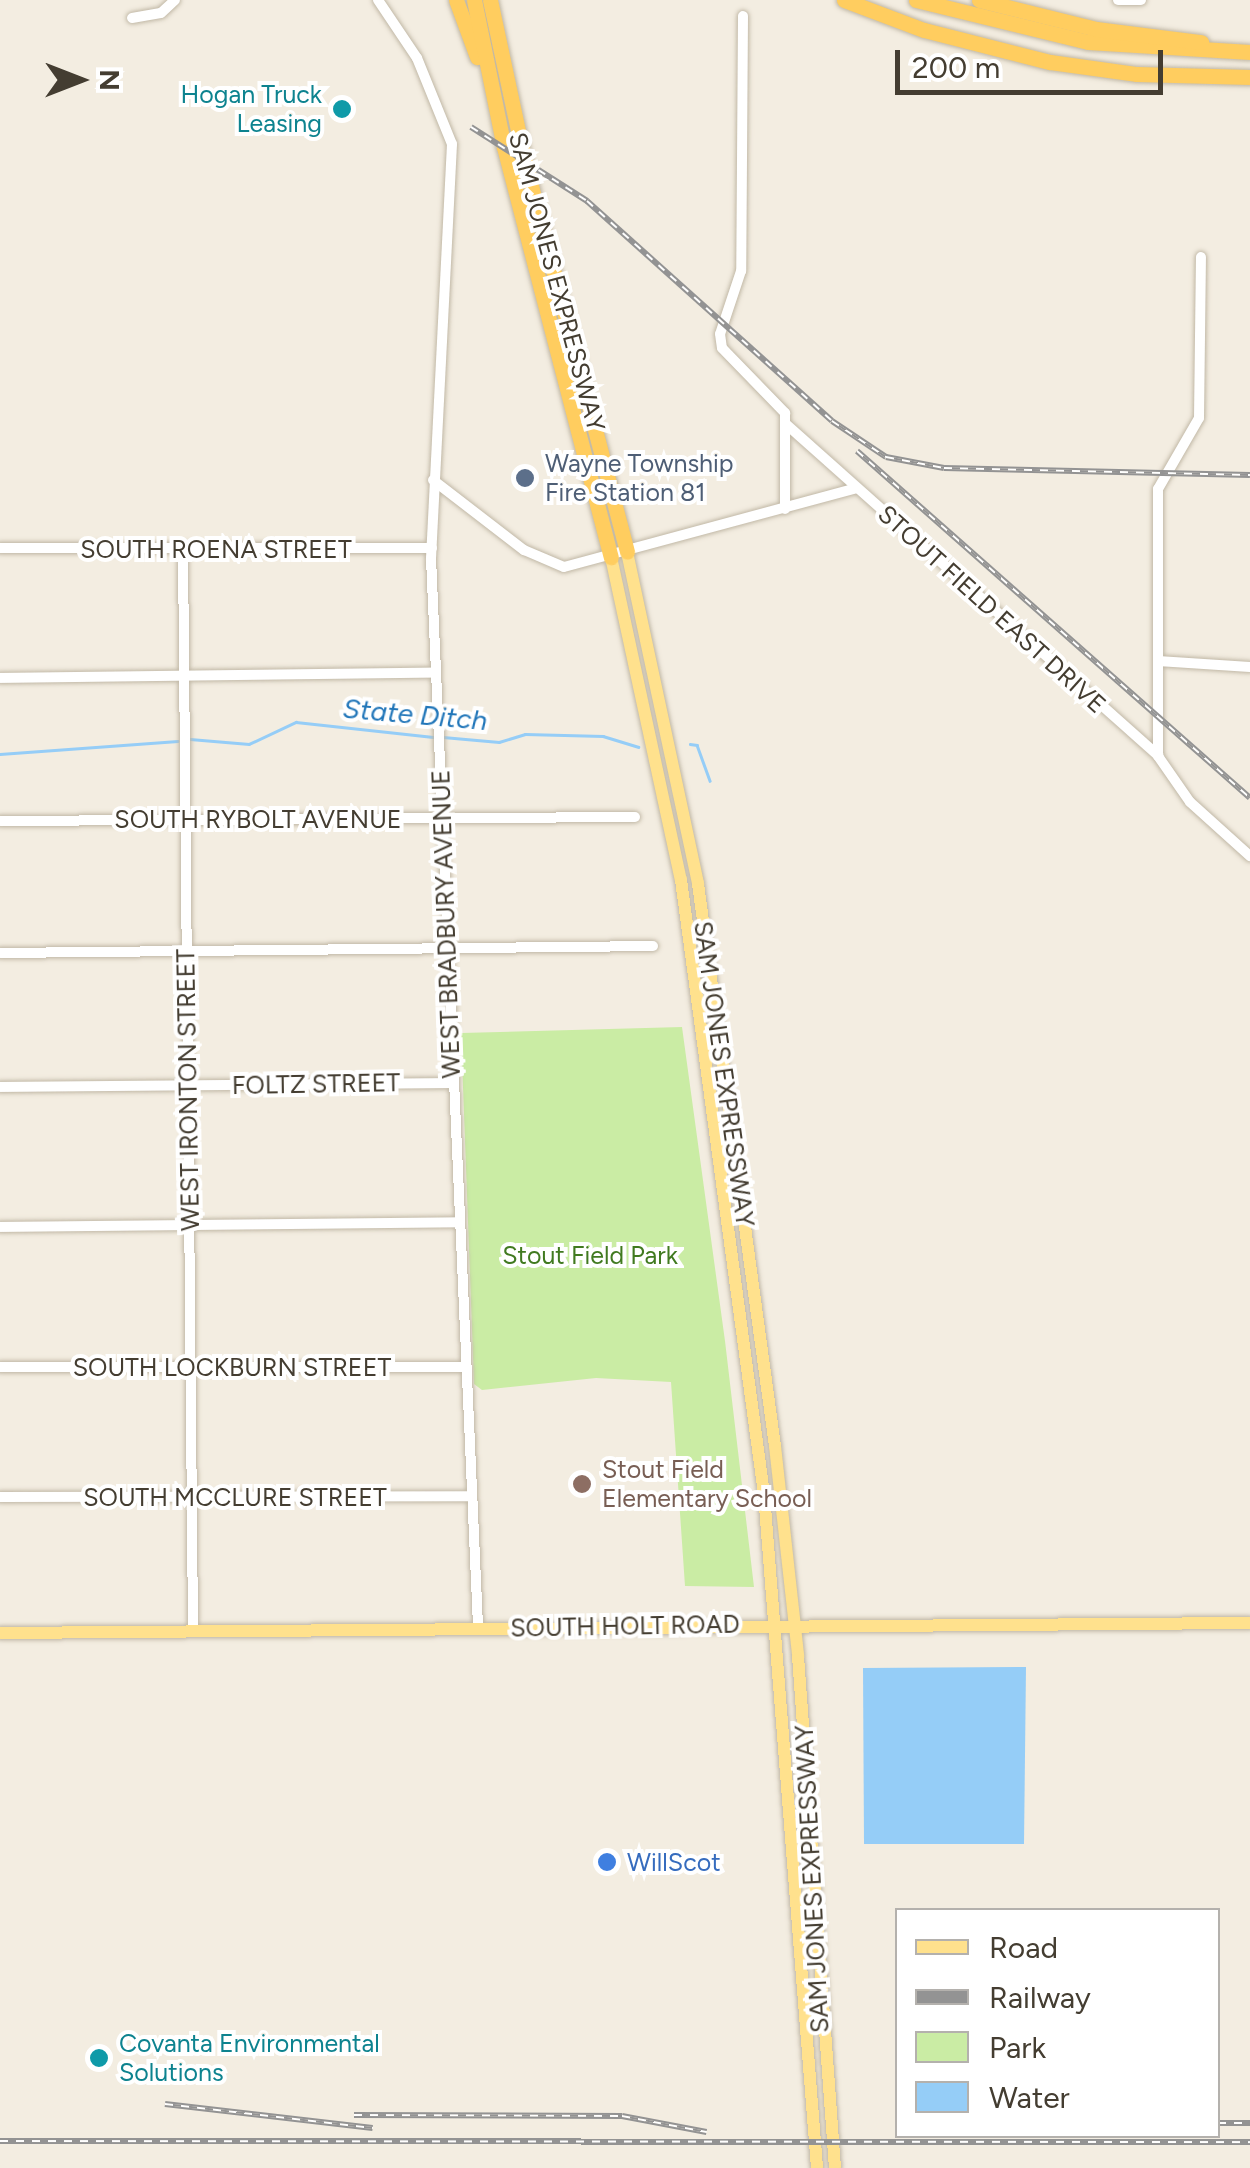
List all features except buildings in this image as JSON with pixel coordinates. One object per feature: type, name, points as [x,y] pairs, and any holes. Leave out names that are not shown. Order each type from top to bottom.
[{"type":"highway","points":[[456,0],[496,111]]},
{"type":"highway","name":"SAM JONES EXPRESSWAY","points":[[474,0],[496,111],[619,554]]},
{"type":"highway","name":"SAM JONES EXPRESSWAY","points":[[490,0],[619,554]]},
{"type":"highway","points":[[844,0],[949,38],[1050,62],[1137,74],[1250,77]]},
{"type":"highway","points":[[916,0],[1088,42],[1250,50]]},
{"type":"highway","points":[[979,0],[1096,30],[1250,50]]},
{"type":"main road","name":"SAM JONES EXPRESSWAY","points":[[619,554],[681,880],[778,1625],[817,2168]]},
{"type":"main road","name":"SAM JONES EXPRESSWAY","points":[[619,554],[698,884],[796,1625],[835,2168]]},
{"type":"main road","name":"SOUTH HOLT ROAD","points":[[0,1633],[1250,1623]]},
{"type":"street","points":[[132,18],[161,13],[174,0]]},
{"type":"street","name":"WEST BRADBURY AVENUE","points":[[378,0],[417,58],[452,138],[432,548],[446,950],[478,1627]]},
{"type":"street","points":[[1118,0],[1141,0]]},
{"type":"street","points":[[743,16],[741,271],[723,323],[722,348],[778,402],[786,424],[784,510]]},
{"type":"street","points":[[1158,756],[1158,489],[1200,418],[1201,257]]},
{"type":"street","points":[[786,424],[856,488]]},
{"type":"street","name":"STOUT FIELD EAST DRIVE","points":[[433,480],[554,566],[619,554],[856,488],[1158,756],[1190,802],[1250,856]]},
{"type":"street","name":"SOUTH ROENA STREET","points":[[0,548],[432,548]]},
{"type":"street","name":"WEST IRONTON STREET","points":[[183,549],[193,1630]]},
{"type":"street","points":[[1158,661],[1250,667]]},
{"type":"street","points":[[0,678],[436,674]]},
{"type":"street","name":"SOUTH RYBOLT AVENUE","points":[[0,821],[635,816]]},
{"type":"street","points":[[0,953],[652,946]]},
{"type":"street","name":"FOLTZ STREET","points":[[0,1087],[452,1082]]},
{"type":"street","points":[[0,1228],[458,1222]]},
{"type":"street","name":"SOUTH LOCKBURN STREET","points":[[0,1367],[464,1367]]},
{"type":"street","name":"SOUTH MCCLURE STREET","points":[[0,1497],[470,1496]]},
{"type":"green space","name":"Stout Field Park","points":[[682,1027],[754,1587],[685,1586],[671,1382],[596,1378],[482,1390],[474,1384],[461,1033]]},
{"type":"water","points":[[1026,1667],[1024,1844],[864,1844],[863,1668]]},
{"type":"waterway","name":"State Ditch","points":[[190,739],[249,744],[296,722],[435,737]]},
{"type":"waterway","name":"State Ditch","points":[[443,737],[499,742],[525,734],[603,736],[638,747]]},
{"type":"waterway","name":"State Ditch","points":[[0,754],[178,741]]},
{"type":"waterway","name":"State Ditch","points":[[690,744],[697,745],[710,781]]},
{"type":"railway","points":[[471,127],[587,201],[832,421],[886,457],[944,468],[1250,475]]},
{"type":"railway","points":[[857,451],[1250,798]]},
{"type":"railway","points":[[165,2104],[373,2128]]},
{"type":"railway","points":[[354,2115],[622,2116],[707,2132]]},
{"type":"railway","points":[[1220,2123],[1250,2123]]},
{"type":"railway","points":[[0,2141],[1250,2142]]},
{"type":"place","name":"Hogan Truck Leasing","points":[[342,109]]},
{"type":"place","name":"Wayne Township Fire Station 81","points":[[525,478]]},
{"type":"place","name":"Stout Field Elementary School","points":[[582,1484]]},
{"type":"place","name":"WillScot","points":[[607,1862]]},
{"type":"place","name":"Covanta Environmental Solutions","points":[[99,2058]]}]
